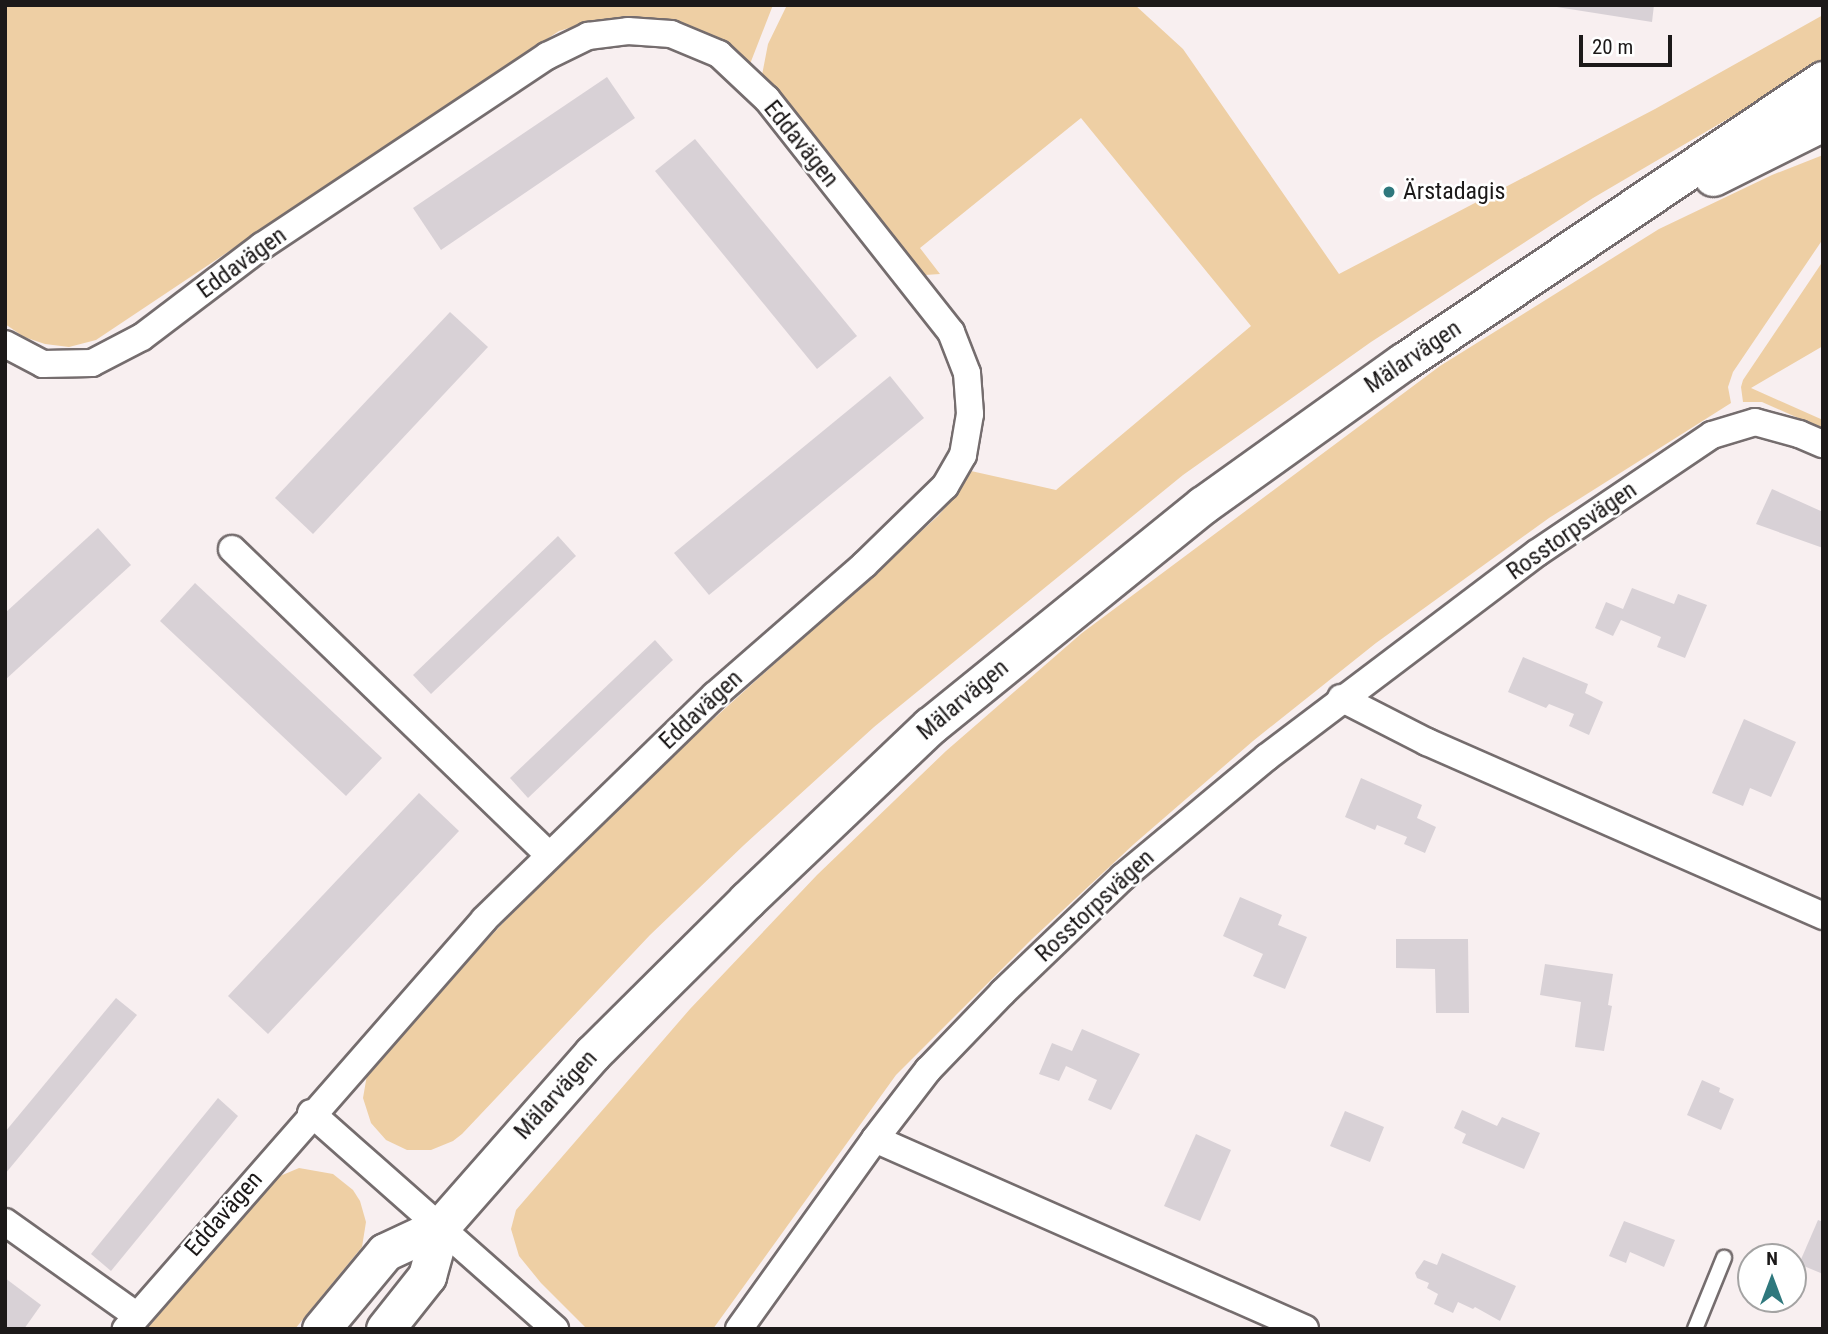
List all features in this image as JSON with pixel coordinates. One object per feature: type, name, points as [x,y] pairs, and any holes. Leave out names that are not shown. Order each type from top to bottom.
[{"type":"main road","name":"Mälarvägen","points":[[321,1329],[385,1252],[441,1226],[593,1053],[747,900],[930,726],[1203,505],[1403,362],[1823,80]]},
{"type":"main road","name":"Mälarvägen","points":[[1558,259],[1823,122]]},
{"type":"main road","name":"Mälarvägen","points":[[385,1329],[426,1276],[441,1226]]},
{"type":"street","name":"Eddavägen","points":[[5,344],[43,364],[92,363],[142,337],[262,246],[536,64],[588,36],[628,31],[671,34],[719,54],[766,99],[951,332],[967,373],[970,414],[963,454],[945,486],[864,565],[715,695],[484,920],[131,1322],[5,1222]]},
{"type":"street","name":"Rosstorpsvägen","points":[[739,1329],[874,1139],[937,1061],[1123,877],[1341,698],[1537,553],[1712,435],[1755,422],[1799,434],[1823,444]]},
{"type":"street","points":[[232,549],[549,855]]},
{"type":"street","points":[[1341,698],[1427,742],[1823,916]]},
{"type":"street","points":[[312,1114],[555,1329]]},
{"type":"street","points":[[874,1139],[1306,1329]]},
{"type":"lane","points":[[1695,1329],[1724,1258]]},
{"type":"shaded area","points":[[5,5],[773,5],[750,64],[720,39],[682,23],[658,18],[596,20],[559,31],[96,340],[69,347],[45,344],[24,337],[5,324]]},
{"type":"shaded area","points":[[787,5],[1135,5],[1183,49],[1339,274],[1655,109],[1823,15],[1823,63],[1593,198],[1371,342],[1183,475],[874,727],[744,845],[650,935],[462,1134],[431,1150],[407,1150],[386,1140],[371,1123],[363,1098],[368,1069],[379,1054],[506,920],[645,781],[938,516],[971,471],[1056,490],[1251,326],[1081,118],[920,248],[940,274],[925,275],[762,75],[768,44]]},
{"type":"shaded area","points":[[1823,155],[1823,239],[1733,372],[1728,387],[1731,403],[1549,518],[1376,643],[1253,741],[1134,844],[1032,939],[896,1075],[713,1329],[587,1329],[541,1283],[519,1256],[511,1229],[516,1210],[690,1009],[817,875],[946,751],[1082,633],[1440,366],[1659,229],[1772,175]]},
{"type":"shaded area","points":[[1823,261],[1823,346],[1751,388],[1823,420],[1823,429],[1762,402],[1743,402],[1741,387],[1743,380]]},
{"type":"shaded area","points":[[299,1168],[333,1174],[353,1190],[360,1201],[366,1222],[362,1247],[295,1329],[147,1329],[261,1191],[273,1179]]},
{"type":"building","points":[[1544,5],[1654,5],[1652,22]]},
{"type":"building","points":[[607,77],[635,118],[441,250],[413,208]]},
{"type":"building","points":[[695,139],[857,336],[817,369],[655,171]]},
{"type":"building","points":[[450,312],[488,347],[313,534],[275,498]]},
{"type":"building","points":[[890,376],[924,418],[709,595],[674,553]]},
{"type":"building","points":[[1772,489],[1823,512],[1823,548],[1756,524]]},
{"type":"building","points":[[98,528],[131,565],[5,680],[5,613]]},
{"type":"building","points":[[558,536],[576,556],[431,694],[413,675]]},
{"type":"building","points":[[195,583],[382,758],[346,796],[160,621]]},
{"type":"building","points":[[1632,588],[1674,604],[1678,594],[1707,605],[1685,658],[1657,647],[1661,637],[1621,620],[1613,636],[1595,628],[1606,602],[1623,609]]},
{"type":"building","points":[[655,640],[673,660],[528,798],[510,778]]},
{"type":"building","points":[[1523,657],[1588,684],[1585,693],[1603,702],[1589,735],[1569,726],[1574,714],[1549,704],[1546,708],[1508,692]]},
{"type":"building","points":[[1744,719],[1796,742],[1771,797],[1750,788],[1743,806],[1712,793]]},
{"type":"building","points":[[1361,778],[1422,805],[1417,818],[1436,827],[1425,853],[1404,844],[1407,837],[1377,825],[1375,830],[1345,817]]},
{"type":"building","points":[[419,793],[459,831],[268,1034],[228,996]]},
{"type":"building","points":[[1240,897],[1282,915],[1278,925],[1307,937],[1285,989],[1253,976],[1263,954],[1223,936]]},
{"type":"building","points":[[1396,939],[1468,939],[1469,1013],[1436,1013],[1435,969],[1396,968]]},
{"type":"building","points":[[1545,964],[1613,974],[1608,1005],[1612,1006],[1604,1051],[1575,1047],[1581,1002],[1540,995]]},
{"type":"building","points":[[116,998],[137,1015],[5,1174],[5,1132]]},
{"type":"building","points":[[1082,1029],[1140,1054],[1111,1110],[1088,1100],[1097,1080],[1066,1066],[1059,1081],[1039,1074],[1052,1043],[1072,1051]]},
{"type":"building","points":[[1702,1080],[1720,1088],[1719,1092],[1734,1099],[1721,1130],[1687,1115]]},
{"type":"building","points":[[218,1098],[238,1116],[111,1271],[91,1254]]},
{"type":"building","points":[[1462,1110],[1497,1126],[1502,1117],[1540,1133],[1524,1169],[1462,1143],[1466,1134],[1454,1128]]},
{"type":"building","points":[[1345,1111],[1384,1127],[1370,1162],[1330,1146]]},
{"type":"building","points":[[1196,1134],[1231,1150],[1200,1221],[1164,1206]]},
{"type":"building","points":[[1818,1220],[1823,1222],[1823,1274],[1807,1267],[1807,1245]]},
{"type":"building","points":[[1624,1221],[1675,1240],[1664,1267],[1630,1252],[1626,1263],[1609,1256]]},
{"type":"building","points":[[1442,1253],[1516,1286],[1500,1321],[1475,1307],[1473,1309],[1458,1302],[1453,1313],[1434,1304],[1438,1294],[1427,1288],[1429,1283],[1417,1278],[1415,1273],[1424,1260],[1437,1265]]},
{"type":"building","points":[[5,1278],[41,1305],[24,1329],[5,1329]]},
{"type":"place","name":"Ärstadagis","points":[[1389,192]]}]
